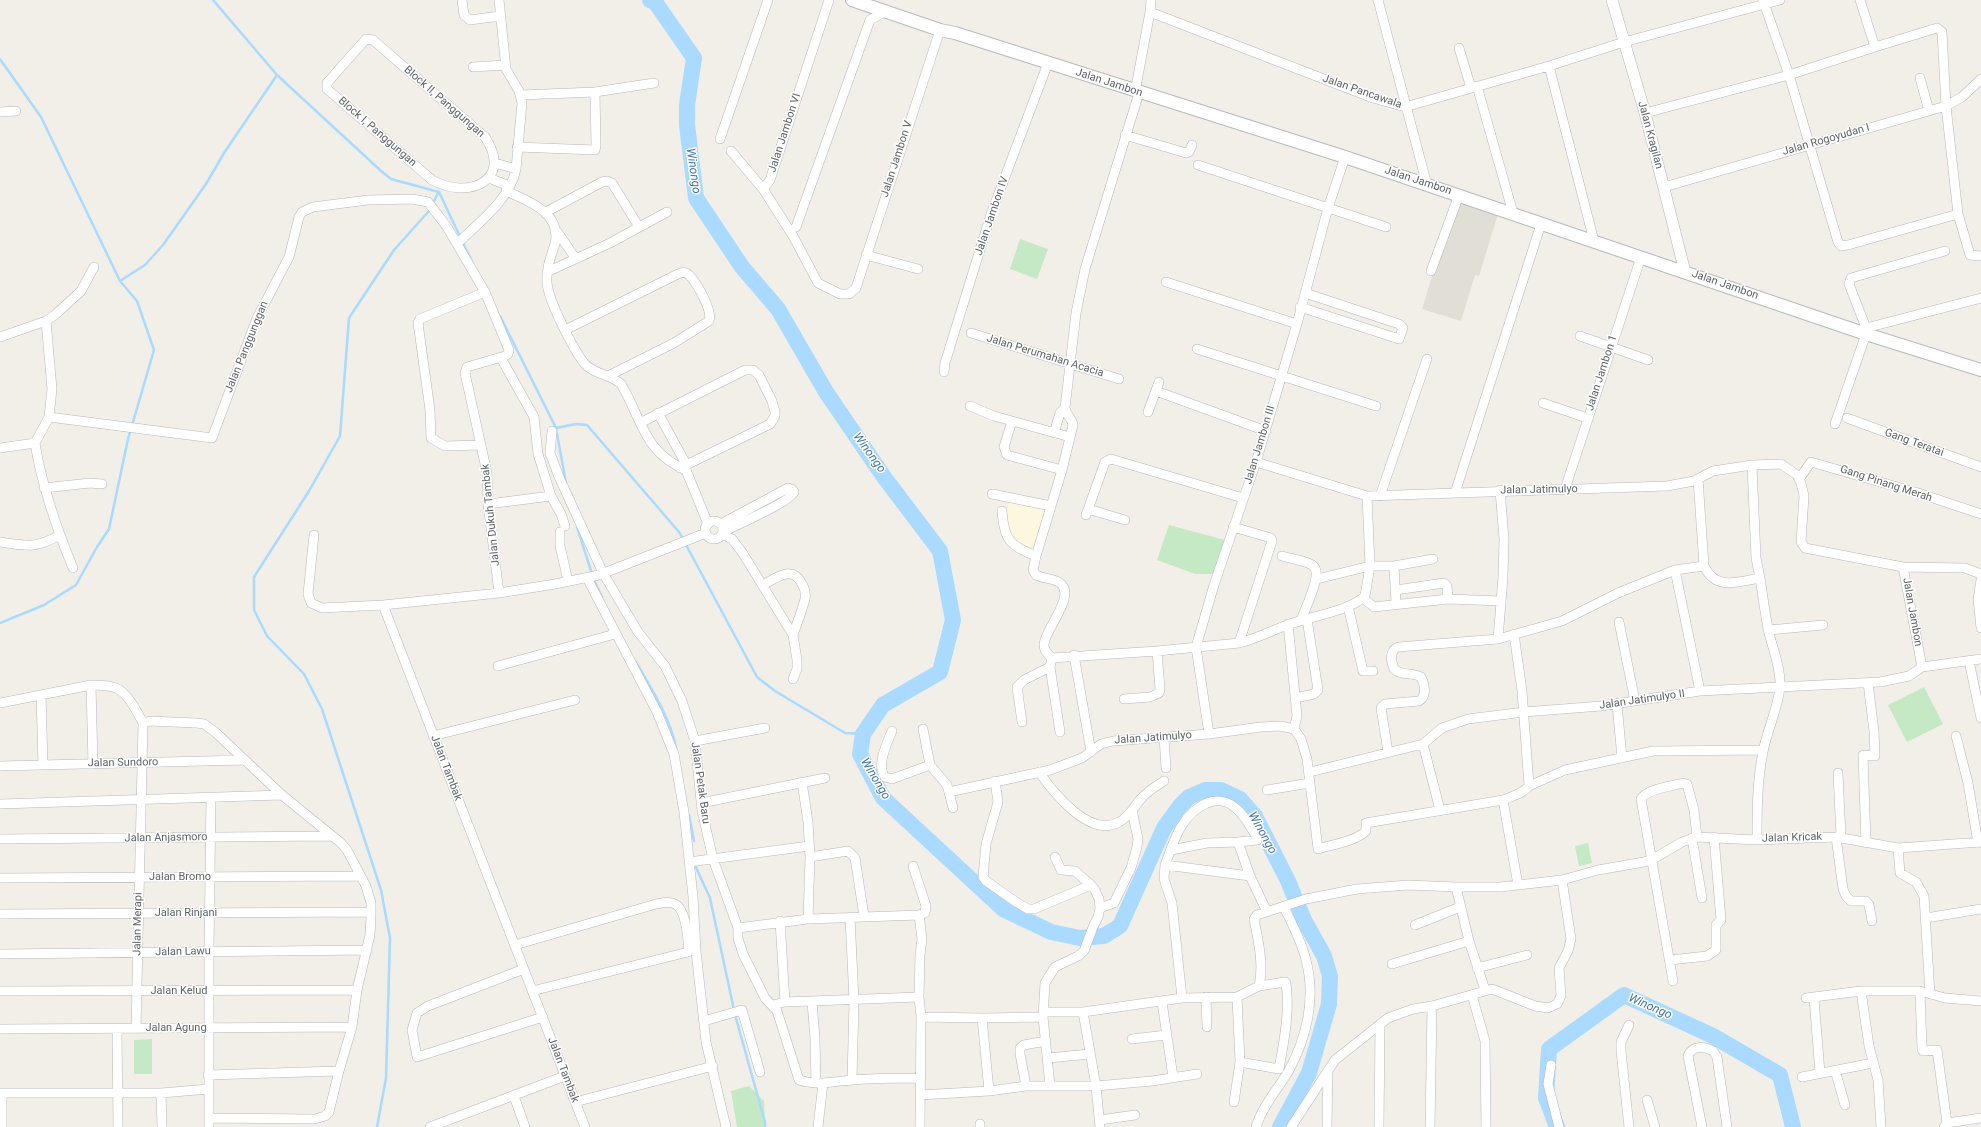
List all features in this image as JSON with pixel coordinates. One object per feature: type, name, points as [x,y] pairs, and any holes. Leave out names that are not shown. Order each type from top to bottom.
[{"type":"main road","name":"Jalan Jambon","points":[[852,0],[940,30],[955,33],[1345,157],[1513,213],[1540,224],[1981,370]]},
{"type":"street","points":[[462,0],[464,15],[470,20],[500,16]]},
{"type":"street","points":[[499,0],[505,66],[521,95],[522,102],[516,169],[514,179],[496,205],[460,241],[509,348],[508,354],[502,358],[534,416],[538,454],[551,496],[561,514],[562,529],[560,546],[568,582]]},
{"type":"street","points":[[720,139],[768,0]]},
{"type":"street","name":"Jalan Jambon VI","points":[[763,189],[770,180],[829,0]]},
{"type":"street","points":[[1060,732],[1051,662],[1044,644],[1065,597],[1065,592],[1063,585],[1057,581],[1036,575],[1033,570],[1070,437],[1072,421],[1066,413],[1065,408],[1076,313],[1085,269],[1126,135],[1137,92],[1151,0]]},
{"type":"street","points":[[1378,0],[1405,107],[1427,185]]},
{"type":"street","name":"Jalan Kragilan","points":[[1612,0],[1645,113],[1684,272]]},
{"type":"street","name":"Jalan Pancawala","points":[[1150,12],[1373,98],[1405,107],[1764,2],[1780,0]]},
{"type":"street","points":[[1860,0],[1875,47]]},
{"type":"street","points":[[1764,2],[1789,75],[1838,242],[1841,246],[1958,214]]},
{"type":"street","points":[[796,227],[870,20],[886,11]]},
{"type":"street","points":[[1645,113],[1789,75],[1875,47],[1940,29],[1946,106],[1958,214],[1970,255],[1981,256]]},
{"type":"street","name":"Jalan Jambon V","points":[[763,189],[793,236],[818,283],[840,294],[849,294],[856,288],[940,30]]},
{"type":"street","name":"Block II, Panggungan","points":[[368,38],[373,40],[481,132],[489,143],[494,163]]},
{"type":"street","name":"Block I, Panggungan","points":[[368,38],[364,40],[327,83],[327,89],[432,180],[449,188],[467,189],[478,185],[489,178]]},
{"type":"street","points":[[1459,48],[1474,87],[1513,213]]},
{"type":"street","name":"Jalan Jambon IV","points":[[944,372],[944,363],[991,214],[1048,63]]},
{"type":"street","points":[[473,67],[505,66]]},
{"type":"street","points":[[1549,66],[1594,241]]},
{"type":"street","points":[[1920,78],[1929,111]]},
{"type":"street","name":"Jalan Rogoyudan I","points":[[1664,187],[1946,106],[1962,97],[1981,79]]},
{"type":"street","points":[[521,95],[596,92],[654,82]]},
{"type":"street","points":[[518,147],[595,150],[596,92]]},
{"type":"street","points":[[0,112],[16,111]]},
{"type":"street","points":[[1126,135],[1186,153],[1189,152],[1192,145]]},
{"type":"street","points":[[731,151],[763,189]]},
{"type":"street","name":"Jalan Jambon III","points":[[1209,734],[1196,647],[1214,584],[1266,431],[1297,324],[1300,307],[1328,208],[1345,157]]},
{"type":"street","points":[[516,169],[494,163],[489,178],[537,205],[546,212],[554,222],[556,230],[555,243],[547,272],[550,296],[565,330],[586,365],[592,370],[608,376],[621,384],[640,423],[660,455],[684,467]]},
{"type":"street","points":[[1198,165],[1386,227]]},
{"type":"street","points":[[546,212],[602,182],[607,181],[612,183],[639,227]]},
{"type":"street","points":[[1431,271],[1459,195]]},
{"type":"street","name":"Jalan Panggunggan","points":[[49,418],[165,431],[212,438],[257,318],[291,251],[296,224],[302,212],[307,209],[368,200],[420,199],[428,202],[460,241]]},
{"type":"street","points":[[547,272],[576,259],[667,212]]},
{"type":"street","points":[[1455,493],[1540,224]]},
{"type":"street","points":[[556,230],[576,259]]},
{"type":"street","points":[[1836,420],[1866,331],[1849,284],[1851,278],[1945,251]]},
{"type":"street","points":[[866,255],[918,269]]},
{"type":"street","name":"Jalan Jambon 1","points":[[1565,489],[1641,257]]},
{"type":"street","points":[[0,337],[46,321],[74,298],[86,282],[94,267]]},
{"type":"street","points":[[565,330],[678,274],[683,272],[689,275],[709,309],[711,317],[709,321],[674,342],[608,376]]},
{"type":"street","points":[[1166,282],[1297,324]]},
{"type":"street","points":[[481,445],[449,446],[440,444],[431,438],[430,410],[418,324],[420,319],[484,292]]},
{"type":"street","points":[[1300,307],[1399,339],[1403,328],[1400,324],[1305,293]]},
{"type":"street","points":[[1866,331],[1981,298]]},
{"type":"street","points":[[46,321],[52,384],[49,418],[34,444],[44,488],[73,568]]},
{"type":"street","name":"Jalan Perumahan Acacia","points":[[971,333],[1119,379]]},
{"type":"street","points":[[1580,336],[1648,360]]},
{"type":"street","points":[[1197,349],[1376,406]]},
{"type":"street","name":"Jalan Dukuh Tambak","points":[[499,593],[488,504],[487,473],[467,390],[465,370],[469,366],[502,358]]},
{"type":"street","points":[[1380,496],[1427,359]]},
{"type":"street","points":[[640,423],[745,370],[753,370],[759,375],[775,412],[773,420],[764,427],[684,467]]},
{"type":"street","points":[[1148,412],[1159,382]]},
{"type":"street","points":[[1156,391],[1266,431]]},
{"type":"street","points":[[1543,403],[1587,418]]},
{"type":"street","points":[[970,406],[994,416],[1070,437]]},
{"type":"street","points":[[1054,433],[1060,413],[1065,408]]},
{"type":"street","points":[[658,413],[684,467],[707,528],[713,539],[722,530],[781,497]]},
{"type":"street","name":"Gang Teratai","points":[[1847,418],[1981,467]]},
{"type":"street","points":[[1012,421],[1004,447],[1007,454],[1062,470]]},
{"type":"street","points":[[552,431],[550,453],[615,634],[655,709],[670,742],[679,778],[689,862],[696,951],[706,1042],[713,1066],[726,1127]]},
{"type":"street","points":[[0,448],[34,444]]},
{"type":"street","points":[[1124,520],[1087,512],[1105,462],[1112,459],[1243,498]]},
{"type":"street","name":"Jalan Jatimulyo","points":[[1256,462],[1367,496],[1500,490],[1667,486],[1698,479],[1708,472],[1752,465],[1781,464],[1790,468],[1799,479]]},
{"type":"street","name":"Gang Pinang Merah","points":[[1799,479],[1811,462],[1918,493],[1981,514]]},
{"type":"street","name":"Jalan Kricak","points":[[1752,465],[1756,558],[1779,675],[1780,687],[1774,715],[1763,750],[1757,817],[1757,840],[1838,837],[1898,848],[1979,842]]},
{"type":"street","points":[[1698,479],[1704,566],[1708,575],[1720,582],[1760,578]]},
{"type":"street","name":"Jalan Jambon","points":[[1799,479],[1804,496],[1801,542],[1805,548],[1903,567],[1922,667]]},
{"type":"street","points":[[44,488],[90,483],[102,484]]},
{"type":"street","points":[[1498,639],[1504,539],[1500,490]]},
{"type":"street","points":[[992,494],[1052,506]]},
{"type":"street","points":[[488,504],[551,496]]},
{"type":"street","points":[[1022,722],[1017,687],[1024,680],[1051,662],[1074,655],[1157,651],[1239,643],[1257,639],[1288,624],[1348,606],[1363,598],[1366,594],[1370,566],[1367,496]]},
{"type":"street","points":[[1002,511],[1010,542],[1019,550],[1036,556]]},
{"type":"street","points":[[314,535],[308,594],[311,603],[322,608],[383,605],[499,593],[568,582],[595,576],[707,528],[714,522],[732,539],[763,584],[793,635],[797,660],[797,669],[793,679]]},
{"type":"street","points":[[1233,527],[1271,538],[1272,541],[1239,643]]},
{"type":"street","points":[[0,542],[29,547],[46,543],[60,535]]},
{"type":"street","points":[[1282,556],[1311,564],[1316,569],[1317,579],[1304,620],[1318,690],[1314,694],[1294,698]]},
{"type":"street","points":[[1317,579],[1370,566],[1394,566],[1433,559]]},
{"type":"street","points":[[1394,566],[1396,604]]},
{"type":"street","points":[[1388,752],[1381,708],[1385,704],[1419,701],[1424,698],[1425,694],[1421,677],[1415,674],[1399,673],[1394,669],[1393,650],[1398,647],[1498,639],[1562,621],[1618,593],[1675,570],[1704,566]]},
{"type":"street","points":[[1903,567],[1965,568],[1981,574]]},
{"type":"street","points":[[1675,570],[1700,691]]},
{"type":"street","points":[[763,584],[785,574],[796,575],[800,580],[804,588],[805,599],[793,635]]},
{"type":"street","name":"Jalan Petak Baru","points":[[595,576],[671,677],[682,701],[695,741],[701,802],[713,859],[738,928],[738,938],[743,954],[765,998],[777,1011],[799,1080],[820,1083]]},
{"type":"street","points":[[1981,580],[1978,600],[1981,628]]},
{"type":"street","points":[[1396,590],[1444,583],[1447,586],[1448,599]]},
{"type":"street","points":[[1363,598],[1374,607],[1448,599],[1501,601]]},
{"type":"street","name":"Jalan Tambak","points":[[383,605],[585,1127]]},
{"type":"street","points":[[1348,606],[1364,671],[1373,671]]},
{"type":"street","points":[[1619,622],[1635,701]]},
{"type":"street","points":[[1288,624],[1297,720],[1294,729],[1304,747],[1310,772],[1318,848],[1353,839],[1363,834],[1366,831],[1366,823],[1503,800],[1524,792],[1529,786],[1565,770],[1653,751],[1763,750]]},
{"type":"street","points":[[1769,630],[1823,625]]},
{"type":"street","points":[[498,666],[615,634]]},
{"type":"street","points":[[1514,634],[1524,712],[1529,786]]},
{"type":"street","points":[[1124,699],[1150,697],[1159,693],[1157,651]]},
{"type":"street","points":[[1074,655],[1091,752]]},
{"type":"street","name":"Jalan Jatimulyo II","points":[[1310,772],[1423,744],[1436,732],[1449,725],[1468,720],[1524,712],[1557,711],[1617,704],[1700,691],[1868,683],[1909,676],[1922,667],[1981,659]]},
{"type":"street","points":[[1969,661],[1981,718]]},
{"type":"street","points":[[1866,843],[1863,755],[1875,756],[1874,731],[1868,683]]},
{"type":"street","points":[[91,685],[93,764]]},
{"type":"street","points":[[0,703],[91,685],[118,689],[126,697],[143,723],[150,721],[204,724],[246,760],[282,795],[347,850],[366,886],[371,912],[367,950],[357,990],[352,1027],[329,1112],[325,1116],[259,1123],[209,1123],[209,877],[211,797]]},
{"type":"street","points":[[41,695],[43,765]]},
{"type":"street","points":[[433,736],[575,700]]},
{"type":"street","points":[[1617,704],[1622,758]]},
{"type":"street","name":"Jalan Merapi","points":[[136,1028],[143,723]]},
{"type":"street","name":"Jalan Jatimulyo","points":[[949,792],[1039,772],[1069,763],[1091,752],[1101,744],[1112,741],[1209,734],[1261,727],[1285,726],[1294,729]]},
{"type":"street","points":[[695,741],[765,728]]},
{"type":"street","points":[[924,729],[930,765],[947,785],[953,808]]},
{"type":"street","points":[[892,730],[886,746],[881,770],[885,777],[892,779],[930,765]]},
{"type":"street","points":[[1956,736],[1968,783],[1979,842]]},
{"type":"street","points":[[1164,737],[1166,768]]},
{"type":"street","points":[[1423,744],[1440,810]]},
{"type":"street","name":"Jalan Sundoro","points":[[0,766],[246,760]]},
{"type":"street","points":[[1039,772],[1052,792],[1067,807],[1102,826],[1119,822],[1132,810],[1141,798],[1164,781]]},
{"type":"street","points":[[1838,773],[1838,837],[1846,896],[1851,901],[1866,901],[1869,905],[1872,921]]},
{"type":"street","points":[[701,802],[825,778]]},
{"type":"street","points":[[995,781],[998,802],[984,851],[983,872],[986,881],[1028,909],[1034,909],[1091,885]]},
{"type":"street","points":[[802,782],[810,857],[808,919]]},
{"type":"street","points":[[1267,790],[1310,783]]},
{"type":"street","points":[[1673,980],[1653,859],[1641,799],[1644,794],[1683,783],[1687,784],[1694,810],[1695,837],[1702,898]]},
{"type":"street","points":[[0,804],[282,795]]},
{"type":"street","points":[[1503,800],[1518,885]]},
{"type":"street","points":[[1171,850],[1207,843],[1255,841],[1257,837],[1241,813],[1233,806],[1221,801],[1212,801],[1195,810],[1188,817],[1176,836],[1165,865],[1164,879],[1172,903],[1182,998]]},
{"type":"street","points":[[1100,908],[1114,903],[1131,868],[1138,839],[1132,810]]},
{"type":"street","name":"Jalan Anjasmoro","points":[[0,840],[332,836]]},
{"type":"street","points":[[1670,960],[1707,956],[1716,950],[1716,926],[1721,920],[1714,836]]},
{"type":"street","points":[[1259,986],[1260,952],[1254,918],[1257,915],[1306,899],[1357,889],[1408,884],[1456,887],[1518,885],[1562,880],[1598,870],[1653,859],[1682,842],[1695,837],[1714,836],[1757,840]]},
{"type":"street","points":[[1238,842],[1250,876],[1267,912]]},
{"type":"street","points":[[689,862],[809,846]]},
{"type":"street","points":[[1898,848],[1900,873],[1918,884],[1924,896],[1930,994]]},
{"type":"street","points":[[810,857],[848,851],[852,853],[855,858],[864,916]]},
{"type":"street","points":[[1050,1086],[1043,1015],[1045,983],[1051,972],[1060,963],[1076,958],[1084,951],[1098,917],[1100,908],[1097,894],[1091,885],[1075,871],[1062,870],[1056,857]]},
{"type":"street","points":[[1165,865],[1250,876]]},
{"type":"street","points":[[738,928],[780,921],[864,916],[919,915],[926,911],[926,906],[913,866]]},
{"type":"street","name":"Jalan Bromo","points":[[0,878],[360,876]]},
{"type":"street","points":[[1291,1127],[1328,1070],[1339,1056],[1380,1024],[1399,1013],[1432,1006],[1485,990],[1499,991],[1542,1008],[1552,1007],[1557,1004],[1561,996],[1559,968],[1568,951],[1571,939],[1562,880]]},
{"type":"street","points":[[1456,887],[1469,941],[1485,990]]},
{"type":"street","points":[[514,945],[656,904],[671,902],[677,905],[685,920],[688,952],[532,991]]},
{"type":"street","points":[[1256,1127],[1288,1070],[1304,1034],[1311,995],[1307,961],[1285,907]]},
{"type":"street","points":[[1415,924],[1460,907]]},
{"type":"street","points":[[1926,918],[1981,909]]},
{"type":"street","name":"Jalan Rinjani","points":[[0,914],[371,912]]},
{"type":"street","points":[[919,915],[922,939],[919,997],[921,1016],[920,1127]]},
{"type":"street","points":[[850,917],[854,1001],[852,1080]]},
{"type":"street","points":[[780,921],[785,1002]]},
{"type":"street","points":[[1392,964],[1469,941]]},
{"type":"street","name":"Jalan Lawu","points":[[0,954],[367,950]]},
{"type":"street","points":[[1477,968],[1527,955]]},
{"type":"street","points":[[524,969],[428,1006],[417,1012],[412,1030],[417,1057],[543,1017]]},
{"type":"street","points":[[921,1016],[982,1018],[1083,1012],[1182,998],[1237,997],[1259,986],[1285,982],[1288,996],[1286,1034],[1279,1069]]},
{"type":"street","name":"Jalan Kelud","points":[[0,991],[357,990]]},
{"type":"street","points":[[1820,1073],[1810,998],[1861,991],[1920,991],[1945,998],[1981,1001]]},
{"type":"street","points":[[1861,991],[1873,1063],[1878,1080],[1881,1127]]},
{"type":"street","points":[[1920,991],[1922,1049],[1924,1051],[1937,1050],[1946,1125],[1981,1118]]},
{"type":"street","points":[[1472,995],[1485,1040],[1486,1127]]},
{"type":"street","points":[[773,1005],[785,1002],[854,1001],[919,997]]},
{"type":"street","points":[[1206,997],[1207,1026]]},
{"type":"street","points":[[1234,1102],[1240,1062],[1237,997]]},
{"type":"street","points":[[812,1002],[820,1083],[818,1127]]},
{"type":"street","points":[[1162,1002],[1173,1077]]},
{"type":"street","points":[[1430,1127],[1432,1006]]},
{"type":"street","points":[[704,1021],[742,1010],[760,1072]]},
{"type":"street","points":[[1083,1012],[1096,1086],[1100,1124],[1134,1115]]},
{"type":"street","points":[[982,1018],[989,1091]]},
{"type":"street","points":[[1379,1127],[1380,1024]]},
{"type":"street","points":[[1629,1025],[1623,1036],[1621,1051],[1629,1127]]},
{"type":"street","name":"Jalan Agung","points":[[0,1029],[352,1027]]},
{"type":"street","points":[[117,1028],[118,1127]]},
{"type":"street","points":[[1132,1039],[1166,1035]]},
{"type":"street","points":[[1026,1086],[1020,1048],[1024,1044],[1046,1041]]},
{"type":"street","points":[[1702,1127],[1688,1056],[1695,1048],[1704,1048],[1713,1051],[1717,1057],[1727,1127]]},
{"type":"street","points":[[1048,1058],[1090,1054]]},
{"type":"street","points":[[1240,1062],[1288,1070]]},
{"type":"street","points":[[1802,1077],[1873,1063]]},
{"type":"street","points":[[1551,1065],[1548,1084],[1559,1127]]},
{"type":"street","points":[[575,1102],[713,1066]]},
{"type":"street","points":[[1327,1127],[1328,1070]]},
{"type":"street","points":[[1835,1070],[1845,1105]]},
{"type":"street","points":[[208,1075],[339,1071]]},
{"type":"street","points":[[920,1095],[989,1091],[1026,1086],[1096,1086],[1152,1081],[1197,1074]]},
{"type":"street","points":[[430,1127],[565,1076]]},
{"type":"street","points":[[820,1083],[852,1080],[921,1078]]},
{"type":"street","points":[[2,1127],[1,1093],[162,1093],[209,1089]]},
{"type":"street","points":[[162,1093],[162,1127]]},
{"type":"street","points":[[514,1096],[524,1127]]},
{"type":"street","points":[[1647,1100],[1655,1127]]},
{"type":"shaded area","points":[[1455,201],[1498,214],[1479,276],[1475,275],[1461,321],[1422,309]]},
{"type":"shaded area","points":[[1009,500],[1045,508],[1033,547],[1012,543],[1006,521]]},
{"type":"green space","points":[[1020,239],[1048,249],[1037,279],[1010,269]]},
{"type":"green space","points":[[1169,525],[1225,540],[1213,574],[1195,574],[1157,560]]},
{"type":"green space","points":[[1924,687],[1943,724],[1907,742],[1888,705]]},
{"type":"green space","points":[[1588,843],[1592,863],[1579,866],[1575,846]]},
{"type":"green space","points":[[152,1039],[152,1074],[134,1074],[134,1040]]},
{"type":"green space","points":[[749,1086],[764,1101],[765,1127],[737,1127],[731,1091]]},
{"type":"waterway","points":[[213,0],[277,75],[380,170],[391,179],[439,192]]},
{"type":"waterway","name":"Winongo","points":[[650,0],[655,2],[694,58],[687,105],[687,125],[696,198],[742,267],[778,309],[826,392],[884,477],[940,551],[953,620],[940,672],[883,705],[863,734],[860,754],[883,798],[1003,909],[1051,932],[1080,938],[1104,936],[1120,926],[1164,828],[1180,806],[1189,797],[1205,790],[1221,790],[1240,799],[1255,816],[1288,881],[1304,920],[1324,956],[1330,976],[1329,1004],[1309,1073],[1280,1127]]},
{"type":"waterway","points":[[0,59],[41,117],[120,281],[145,265],[163,245],[206,184],[224,153],[277,75]]},
{"type":"waterway","points":[[439,192],[472,262]]},
{"type":"waterway","points":[[434,201],[438,193]]},
{"type":"waterway","points":[[377,1127],[386,1078],[390,938],[381,890],[322,709],[304,674],[267,636],[254,610],[254,577],[309,491],[340,436],[349,318],[394,250],[429,211]]},
{"type":"waterway","points":[[0,623],[44,605],[76,585],[97,547],[109,529],[128,439],[154,350],[137,301],[120,281]]},
{"type":"waterway","points":[[500,316],[556,428],[566,483]]},
{"type":"waterway","points":[[556,428],[576,424],[587,425],[679,532],[683,539]]},
{"type":"waterway","points":[[577,527],[592,574]]},
{"type":"waterway","points":[[685,543],[757,677],[775,691],[845,733],[863,734]]},
{"type":"waterway","points":[[593,578],[602,597]]},
{"type":"waterway","points":[[636,662],[665,714],[676,748]]},
{"type":"waterway","points":[[689,815],[694,841]]},
{"type":"waterway","points":[[694,863],[710,898],[734,1010]]},
{"type":"waterway","name":"Winongo","points":[[1557,1127],[1546,1098],[1549,1049],[1624,995],[1713,1036],[1780,1075],[1793,1127]]},
{"type":"waterway","points":[[735,1015],[765,1122],[765,1127]]}]
